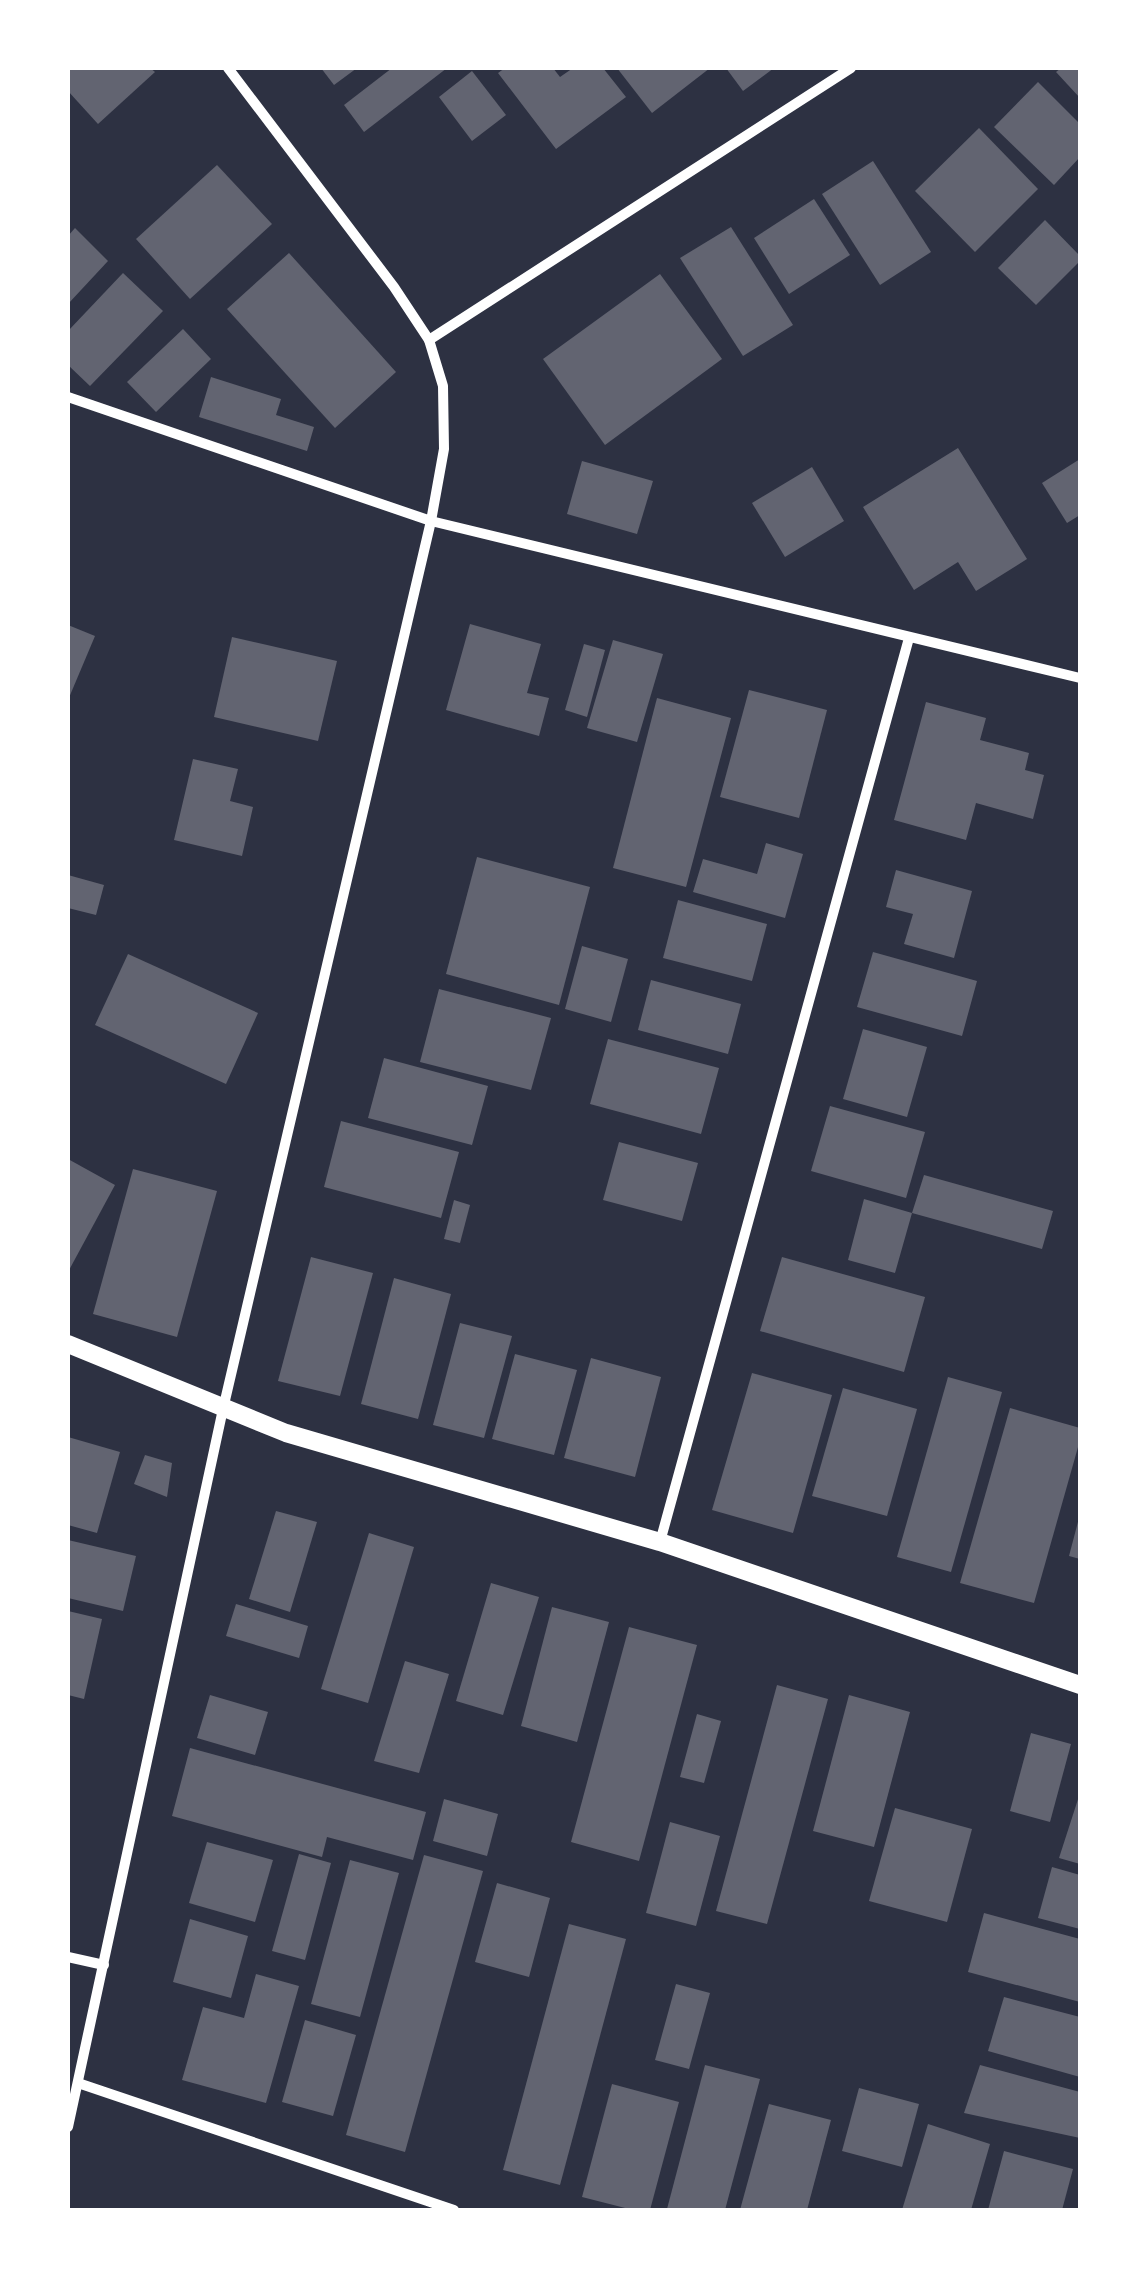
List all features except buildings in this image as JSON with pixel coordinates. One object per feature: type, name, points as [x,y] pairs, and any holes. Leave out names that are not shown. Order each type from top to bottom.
[{"type":"street","points":[[68,2127],[223,1409],[431,520],[444,449],[442,386],[430,340],[228,68]]},
{"type":"street","points":[[430,340],[851,68]]},
{"type":"street","points":[[68,397],[431,520],[1080,678]]},
{"type":"street","points":[[660,1542],[909,638]]},
{"type":"street","points":[[68,1344],[286,1433],[660,1542],[1080,1685]]},
{"type":"street","points":[[68,1957],[104,1965]]},
{"type":"street","points":[[78,2083],[454,2210]]}]
